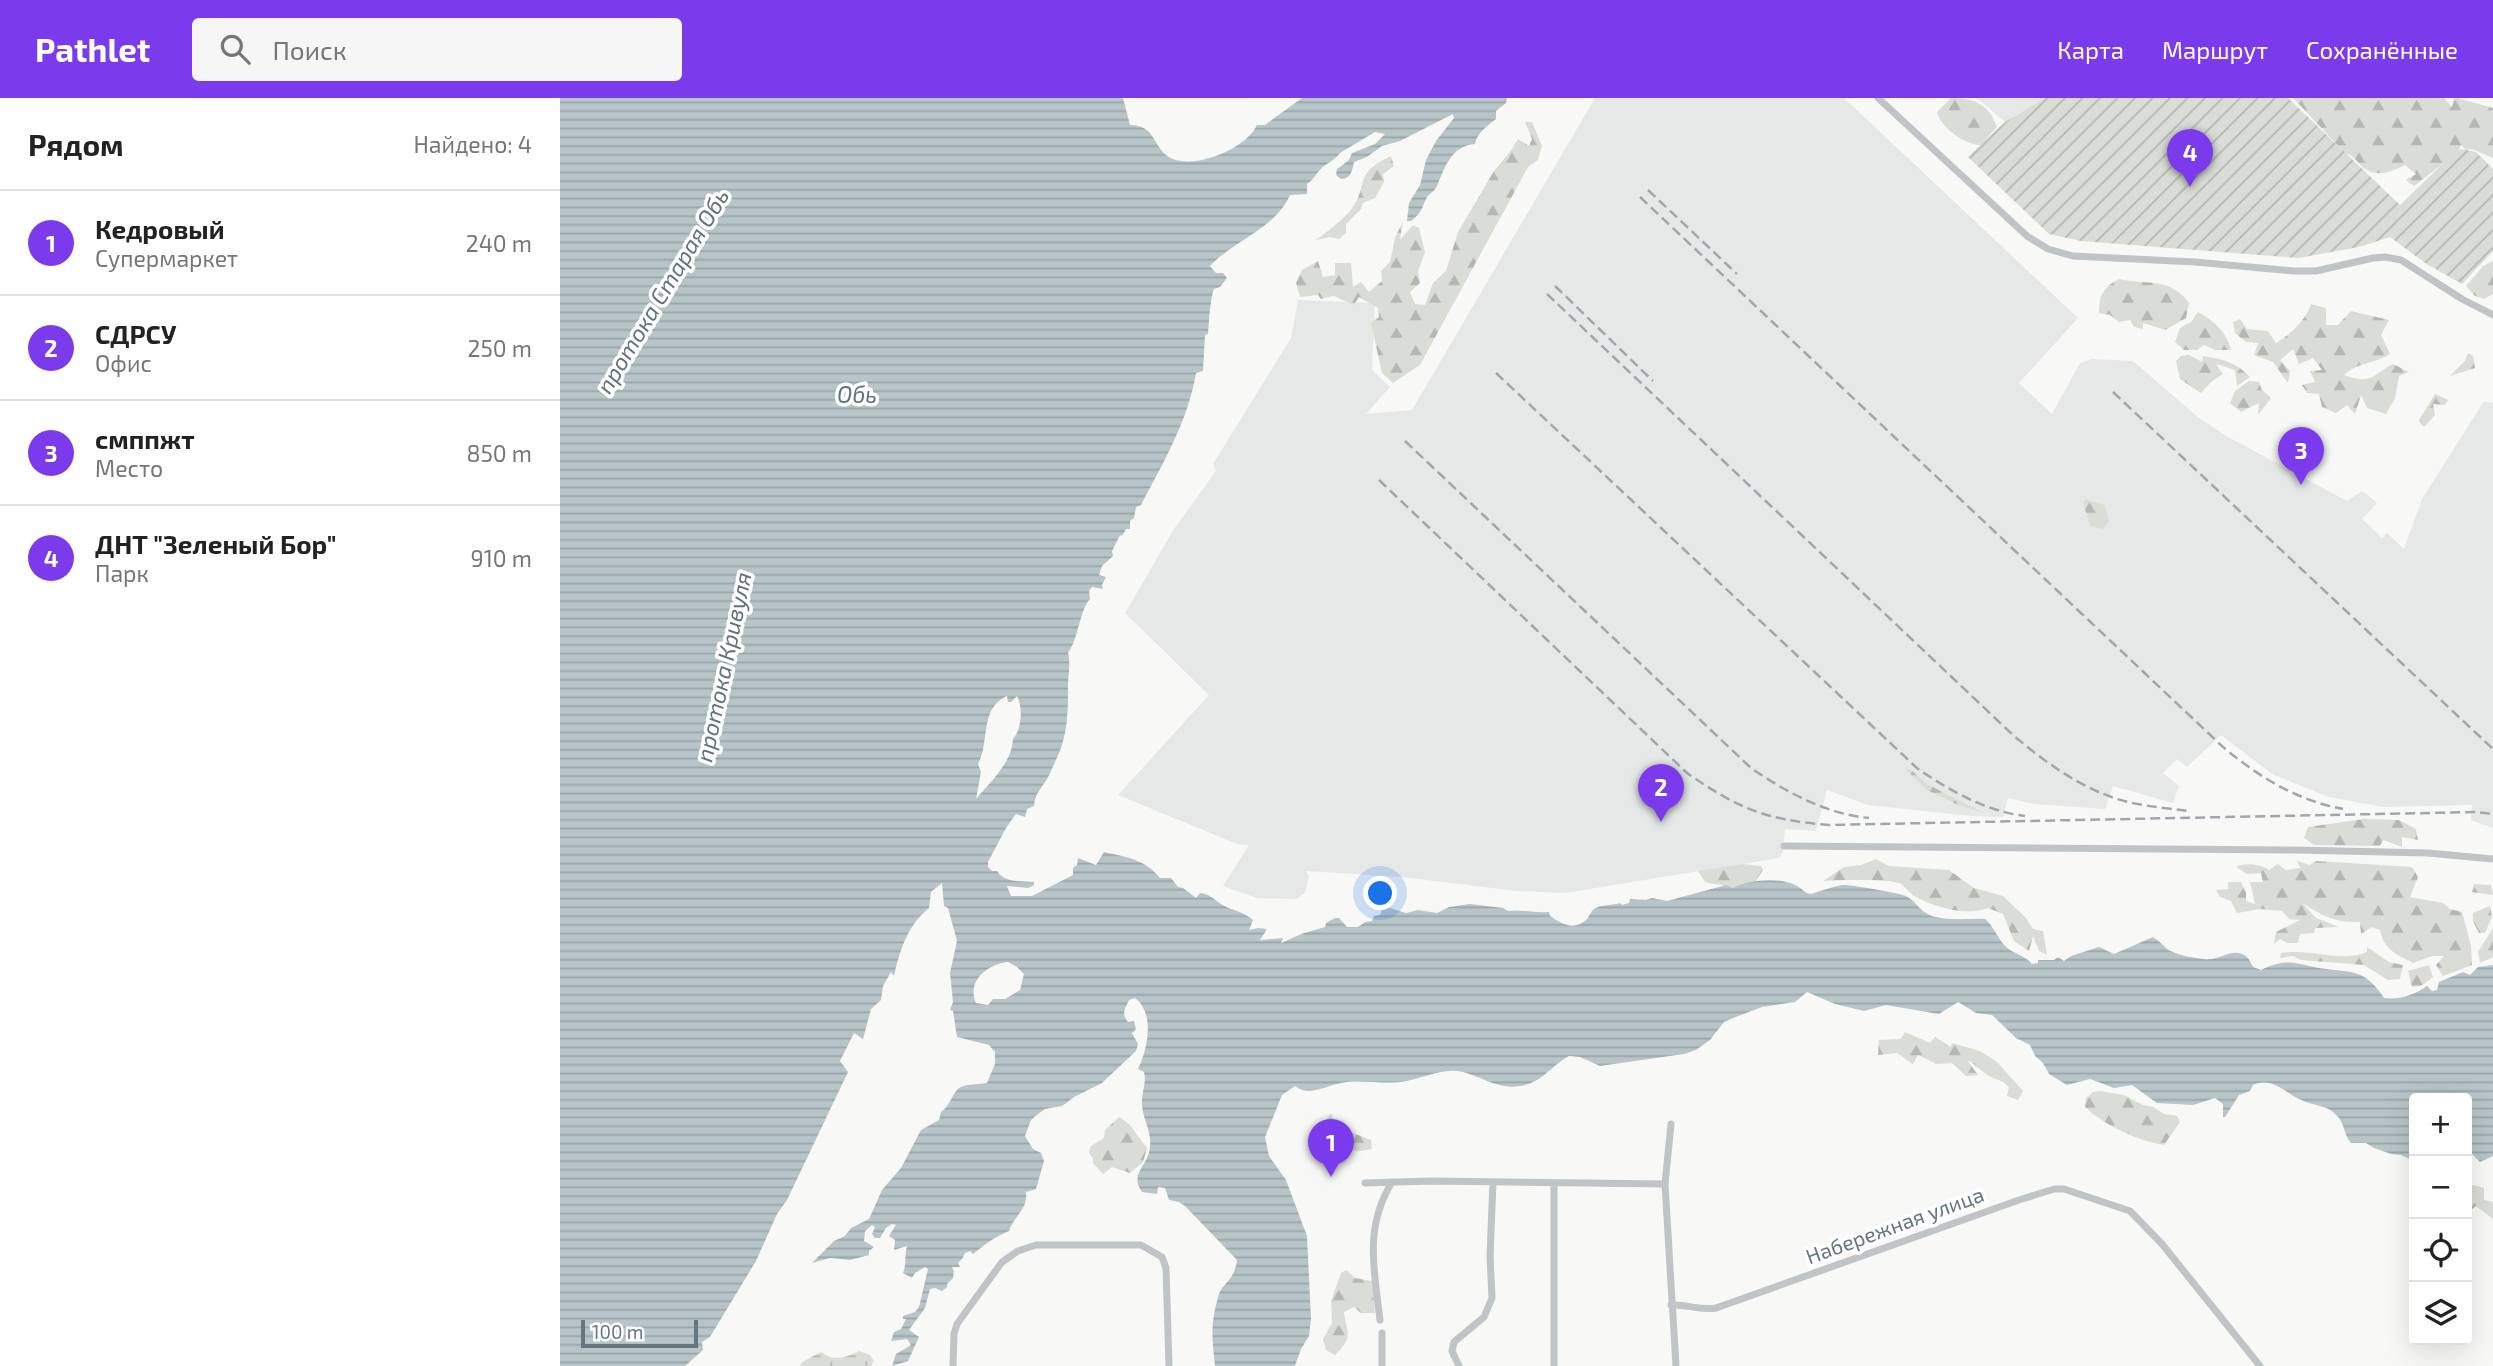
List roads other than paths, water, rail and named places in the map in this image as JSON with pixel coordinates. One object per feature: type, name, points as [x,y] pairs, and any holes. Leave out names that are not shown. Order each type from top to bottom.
[{"type":"street","points":[[1878,98],[2027,236],[2048,249],[2073,256],[2195,262],[2306,272],[2373,258],[2391,258],[2407,264],[2493,315]]},
{"type":"street","points":[[1784,846],[2308,850],[2427,853],[2493,859]]},
{"type":"street","points":[[1671,1124],[1665,1184],[1676,1366]]},
{"type":"street","points":[[1365,1182],[1665,1184]]},
{"type":"street","points":[[1380,1320],[1374,1230],[1378,1210],[1392,1182]]},
{"type":"street","points":[[1459,1366],[1452,1351],[1454,1342],[1484,1317],[1492,1298],[1490,1256],[1493,1182]]},
{"type":"street","points":[[1554,1184],[1554,1366]]},
{"type":"street","name":"Набережная улица","points":[[1671,1305],[1683,1304],[1706,1310],[1716,1308],[2054,1189],[2072,1191],[2130,1211],[2162,1244],[2260,1366]]},
{"type":"street","points":[[953,1366],[957,1324],[1002,1262],[1018,1251],[1036,1245],[1060,1244],[1142,1245],[1162,1257],[1166,1268],[1169,1366]]},
{"type":"street","points":[[1382,1333],[1382,1366]]},
{"type":"water","name":"Обь","points":[[560,98],[1123,98],[1130,125],[1149,132],[1166,155],[1176,160],[1188,161],[1202,160],[1229,150],[1241,143],[1257,125],[1265,125],[1302,98],[1507,98],[1506,103],[1496,111],[1496,119],[1480,133],[1475,144],[1460,149],[1450,159],[1436,188],[1411,221],[1407,221],[1409,203],[1420,185],[1426,160],[1436,141],[1454,118],[1453,114],[1400,141],[1382,146],[1367,157],[1354,162],[1352,171],[1344,179],[1336,175],[1337,169],[1349,160],[1352,153],[1375,144],[1385,134],[1375,132],[1340,153],[1307,184],[1307,194],[1290,195],[1275,217],[1210,266],[1216,273],[1223,273],[1227,278],[1220,287],[1214,289],[1208,334],[1205,335],[1203,371],[1196,373],[1181,425],[1141,505],[1136,507],[1134,518],[1130,521],[1130,529],[1120,535],[1112,551],[1113,556],[1102,566],[1099,575],[1106,577],[1103,589],[1092,587],[1089,591],[1090,599],[1068,653],[1067,715],[1059,753],[1036,796],[1034,806],[1027,809],[1025,817],[1016,814],[988,862],[992,871],[997,871],[1005,878],[1034,882],[1034,885],[1028,888],[1007,886],[1011,896],[1032,896],[1073,875],[1078,858],[1096,865],[1104,852],[1141,863],[1160,878],[1171,878],[1178,887],[1196,898],[1200,893],[1209,896],[1253,920],[1249,930],[1267,929],[1260,940],[1283,938],[1281,943],[1325,927],[1326,923],[1335,918],[1339,918],[1347,927],[1358,927],[1372,921],[1382,910],[1390,908],[1406,913],[1418,910],[1437,913],[1449,907],[1470,904],[1508,911],[1549,912],[1550,916],[1559,922],[1573,926],[1586,920],[1598,907],[1620,903],[1622,905],[1629,903],[1630,899],[1652,898],[1667,901],[1726,885],[1733,888],[1774,880],[1791,883],[1811,894],[1842,885],[1884,891],[1906,896],[1926,913],[1936,917],[1985,919],[2005,946],[2032,964],[2038,963],[2038,960],[2054,960],[2058,957],[2064,961],[2099,947],[2114,954],[2153,937],[2170,950],[2190,957],[2209,959],[2233,953],[2242,954],[2253,967],[2261,970],[2290,963],[2356,973],[2370,981],[2384,998],[2407,996],[2427,986],[2432,991],[2437,990],[2439,982],[2463,972],[2470,975],[2478,967],[2493,965],[2493,1156],[2480,1162],[2472,1154],[2472,1093],[2409,1093],[2409,1159],[2366,1143],[2351,1143],[2341,1121],[2334,1113],[2299,1099],[2272,1084],[2253,1085],[2250,1091],[2239,1095],[2223,1117],[2223,1104],[2215,1098],[2193,1105],[2157,1103],[2132,1085],[2114,1088],[2090,1079],[2067,1085],[2049,1074],[2030,1045],[2016,1038],[1992,1015],[1976,1013],[1958,1002],[1939,1014],[1886,1005],[1864,1011],[1835,1004],[1807,992],[1795,1002],[1762,1007],[1724,1022],[1710,1040],[1696,1050],[1684,1054],[1600,1066],[1580,1057],[1569,1056],[1541,1078],[1520,1086],[1498,1085],[1455,1071],[1439,1072],[1400,1082],[1348,1082],[1311,1091],[1295,1086],[1282,1095],[1265,1137],[1269,1156],[1286,1180],[1307,1236],[1311,1319],[1309,1336],[1295,1366],[1215,1366],[1214,1314],[1219,1294],[1234,1273],[1237,1260],[1185,1206],[1169,1200],[1165,1188],[1158,1187],[1157,1194],[1142,1192],[1137,1180],[1149,1154],[1150,1141],[1142,1105],[1145,1076],[1144,1072],[1138,1069],[1147,1042],[1147,1022],[1141,1005],[1135,998],[1129,1000],[1124,1013],[1128,1022],[1134,1021],[1136,1029],[1132,1033],[1138,1044],[1136,1051],[1102,1083],[1062,1106],[1045,1109],[1031,1120],[1025,1136],[1033,1149],[1041,1153],[1044,1161],[1036,1189],[1026,1192],[1023,1208],[1009,1231],[973,1254],[970,1251],[965,1253],[958,1263],[960,1267],[952,1267],[953,1278],[942,1291],[930,1289],[925,1308],[909,1330],[919,1337],[908,1361],[892,1366],[896,1354],[911,1345],[907,1339],[891,1341],[894,1332],[901,1329],[906,1319],[903,1319],[903,1316],[915,1312],[919,1307],[928,1269],[925,1267],[912,1278],[903,1273],[907,1246],[894,1250],[895,1240],[889,1236],[896,1225],[892,1224],[886,1228],[880,1238],[875,1238],[872,1234],[875,1227],[872,1225],[865,1231],[864,1241],[874,1247],[869,1251],[869,1255],[850,1260],[830,1258],[812,1263],[834,1241],[869,1219],[882,1190],[901,1168],[921,1130],[939,1120],[941,1112],[958,1089],[987,1083],[995,1064],[995,1052],[989,1045],[957,1037],[953,1011],[950,1010],[953,1002],[950,973],[957,941],[948,908],[944,906],[942,883],[931,892],[929,908],[906,938],[894,976],[891,972],[883,986],[881,1000],[871,1009],[863,1039],[854,1033],[840,1061],[848,1072],[756,1261],[710,1337],[702,1342],[703,1350],[685,1366],[560,1366]],"holes":[[[1007,696],[1008,702],[1017,696],[1021,718],[1018,730],[1005,764],[976,799],[981,772],[978,764],[989,717],[998,702]],[[1008,962],[1024,974],[1020,990],[1005,999],[993,999],[988,1005],[976,1003],[976,981],[986,970]]]},
{"type":"railway","points":[[1648,190],[1737,274]]},
{"type":"railway","points":[[1640,197],[2223,747],[2279,786],[2309,800],[2343,809]]},
{"type":"railway","points":[[1555,286],[1653,381]]},
{"type":"railway","points":[[1547,294],[2026,746],[2062,772],[2103,794],[2135,803],[2188,811]]},
{"type":"railway","points":[[1496,373],[1918,769],[1969,799],[1996,810],[2025,816]]},
{"type":"railway","points":[[2113,392],[2493,749]]},
{"type":"railway","points":[[1405,441],[1751,768],[1822,807],[1869,818]]},
{"type":"railway","points":[[1379,480],[1687,773],[1722,796],[1770,816],[1829,825],[2477,812],[2493,814]]},
{"type":"place","name":"ДНТ \"Зеленый Бор\"","points":[[2190,187]]},
{"type":"place","name":"смппжт","points":[[2301,485]]},
{"type":"place","name":"СДРСУ","points":[[1661,822]]},
{"type":"place","name":"Кедровый","points":[[1331,1177]]},
{"type":"water label","name":"протока Старая Обь","points":[[663,291]]},
{"type":"water label","name":"протока Кривуля","points":[[724,667]]}]
